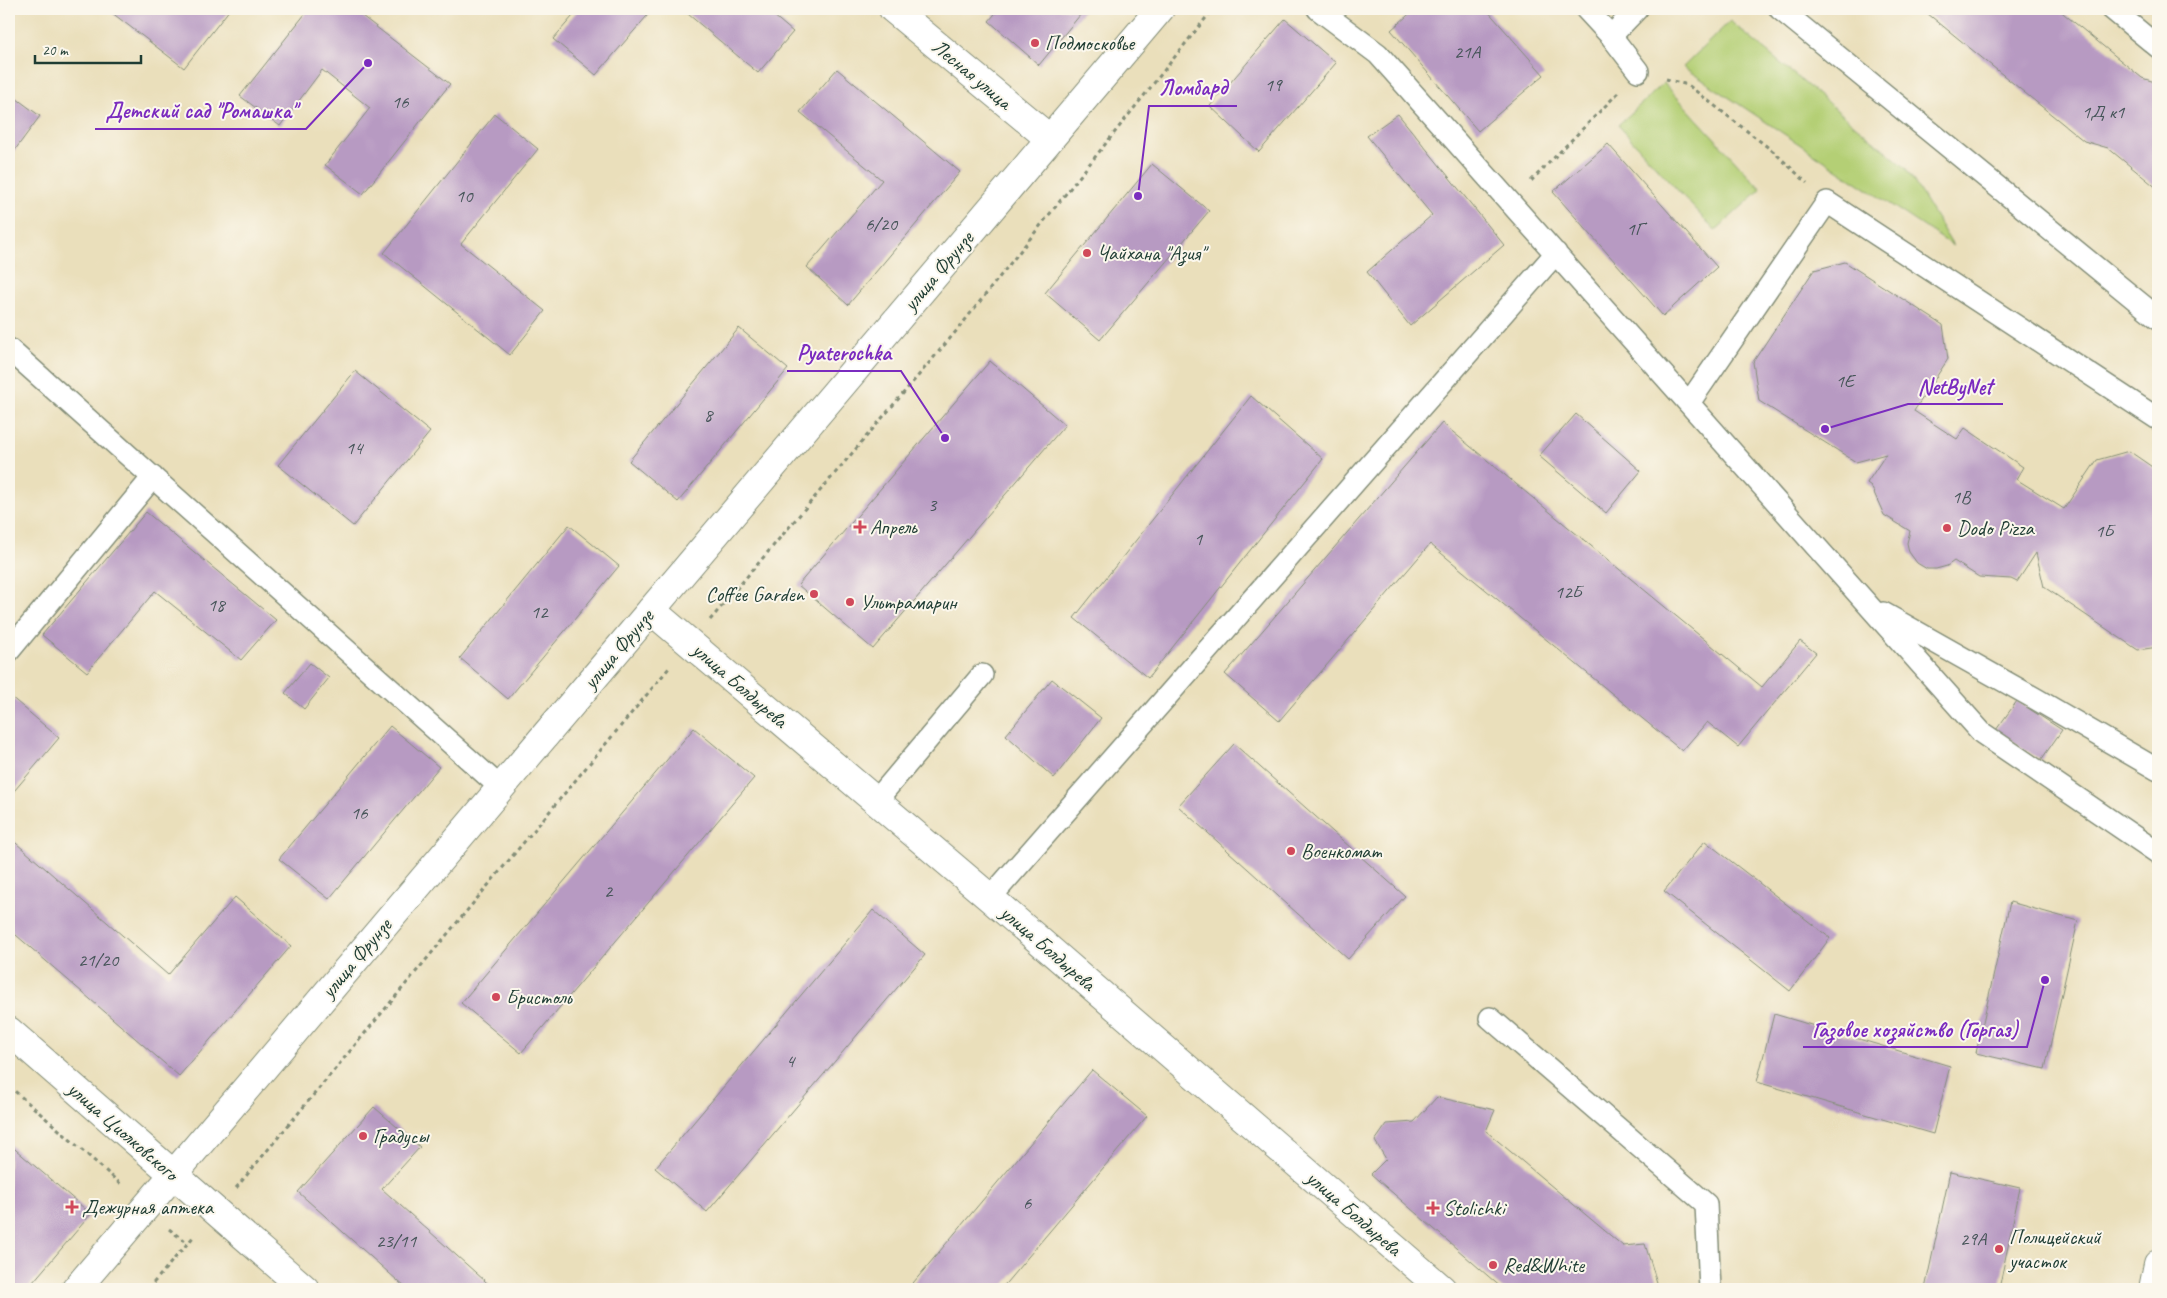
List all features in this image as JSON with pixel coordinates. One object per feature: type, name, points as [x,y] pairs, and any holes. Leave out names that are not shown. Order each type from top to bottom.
[{"type":"street","name":"Лесная улица","points":[[894,9],[1050,139]]},
{"type":"street","name":"улица Фрунзе","points":[[76,1289],[1160,9]]},
{"type":"street","name":"улица Болдырева","points":[[651,610],[990,898],[1442,1289]]},
{"type":"street","name":"улица Циолковского","points":[[9,1031],[305,1289]]},
{"type":"street","points":[[2153,1289],[2158,1264]]},
{"type":"lane","points":[[1318,9],[1378,54],[1982,732],[2158,852]]},
{"type":"lane","points":[[1586,9],[1611,36],[1638,71]]},
{"type":"lane","points":[[1611,36],[1637,9]]},
{"type":"lane","points":[[1780,9],[2158,318]]},
{"type":"lane","points":[[2112,9],[2158,47]]},
{"type":"lane","points":[[1689,403],[1827,202],[2158,419]]},
{"type":"lane","points":[[990,898],[1556,253]]},
{"type":"lane","points":[[9,349],[500,788]]},
{"type":"lane","points":[[9,651],[153,477]]},
{"type":"lane","points":[[1868,605],[2158,770]]},
{"type":"lane","points":[[875,802],[982,675]]},
{"type":"lane","points":[[1490,1018],[1706,1204],[1710,1289]]},
{"type":"path","points":[[1510,202],[1638,71],[1688,85],[1774,152],[1827,202]]},
{"type":"path","points":[[9,1086],[138,1199],[144,1209],[188,1244],[148,1289]]},
{"type":"green space","points":[[1730,21],[1905,167],[1953,246],[1683,67]]},
{"type":"green space","points":[[1664,83],[1761,189],[1715,231],[1618,125]]},
{"type":"building","points":[[107,9],[230,9],[184,68]]},
{"type":"building","points":[[309,9],[353,9],[450,84],[363,194],[325,165],[370,108],[322,70],[280,126],[240,96]]},
{"type":"building","points":[[579,9],[653,9],[596,75],[553,39]]},
{"type":"building","points":[[682,9],[766,9],[793,32],[758,73]]},
{"type":"building","name":"Подмосковье","points":[[999,9],[1085,9],[1039,65],[989,21]]},
{"type":"building","points":[[1415,9],[1486,9],[1544,75],[1478,131],[1391,30]]},
{"type":"building","points":[[1922,9],[2058,9],[2142,78],[2158,83],[2158,189],[2108,148],[2084,141]]},
{"type":"building","points":[[1285,19],[1336,63],[1259,152],[1210,106]]},
{"type":"building","points":[[837,69],[960,172],[848,305],[807,267],[882,180],[800,112]]},
{"type":"building","points":[[9,93],[40,116],[9,158]]},
{"type":"building","points":[[495,114],[538,149],[461,244],[545,311],[510,355],[384,253]]},
{"type":"building","points":[[1398,114],[1504,245],[1410,326],[1367,272],[1432,215],[1367,136]]},
{"type":"building","points":[[1608,144],[1717,267],[1663,316],[1553,192]]},
{"type":"building","points":[[1152,164],[1209,211],[1100,340],[1045,293]]},
{"type":"building","points":[[1845,262],[1943,325],[1948,359],[1914,411],[1957,439],[1965,428],[2023,467],[2016,479],[2064,509],[2097,460],[2129,451],[2158,471],[2158,647],[2138,650],[2044,587],[2036,553],[2017,582],[2011,579],[1979,577],[1954,561],[1947,566],[1936,569],[1927,569],[1917,563],[1909,552],[1907,543],[1910,531],[1884,515],[1871,486],[1867,483],[1886,454],[1856,462],[1759,401],[1753,362],[1814,270]]},
{"type":"building","points":[[739,328],[788,369],[678,502],[629,461]]},
{"type":"building","points":[[990,361],[1065,425],[873,649],[798,585]]},
{"type":"building","points":[[355,371],[430,432],[353,526],[278,465]]},
{"type":"building","points":[[1251,396],[1323,459],[1148,678],[1074,618]]},
{"type":"building","points":[[1576,414],[1641,471],[1606,513],[1539,456]]},
{"type":"building","points":[[1442,423],[1762,687],[1800,641],[1816,653],[1738,747],[1707,722],[1682,751],[1430,544],[1279,721],[1225,674]]},
{"type":"building","points":[[146,512],[276,620],[241,660],[155,591],[87,672],[42,635]]},
{"type":"building","points":[[569,525],[619,566],[508,699],[460,658]]},
{"type":"building","points":[[310,663],[329,678],[304,709],[285,693]]},
{"type":"building","points":[[1052,679],[1101,718],[1054,778],[1006,735]]},
{"type":"building","points":[[9,695],[59,738],[9,797]]},
{"type":"building","points":[[2017,701],[2062,730],[2041,760],[1996,730]]},
{"type":"building","points":[[390,726],[439,767],[329,899],[279,859]]},
{"type":"building","points":[[694,728],[754,778],[521,1053],[461,1003]]},
{"type":"building","name":"Военкомат","points":[[1234,744],[1405,896],[1348,959],[1178,806]]},
{"type":"building","points":[[9,837],[168,975],[235,897],[291,946],[179,1076],[9,929]]},
{"type":"building","points":[[1705,841],[1830,938],[1790,991],[1664,891]]},
{"type":"building","points":[[2010,902],[2078,921],[2045,1069],[1976,1053]]},
{"type":"building","points":[[873,910],[925,955],[707,1212],[655,1168]]},
{"type":"building","points":[[1774,1014],[1950,1066],[1933,1134],[1757,1082]]},
{"type":"building","points":[[1092,1070],[1147,1116],[1001,1289],[908,1289]]},
{"type":"building","points":[[1437,1097],[1495,1110],[1486,1131],[1623,1246],[1645,1244],[1659,1289],[1503,1289],[1371,1174],[1386,1159],[1375,1141],[1387,1124],[1414,1122]]},
{"type":"building","points":[[374,1107],[420,1147],[382,1189],[494,1289],[407,1289],[298,1192]]},
{"type":"building","points":[[9,1144],[91,1214],[27,1289],[9,1289]]},
{"type":"building","points":[[1950,1172],[2020,1188],[1999,1289],[1925,1289]]},
{"type":"place","name":"Подмосковье","points":[[1035,43]]},
{"type":"place","name":"Детский сад \"Ромашка\"","points":[[368,63]]},
{"type":"place","name":"Ломбард","points":[[1138,196]]},
{"type":"place","name":"Чайхана \"Азия\"","points":[[1087,253]]},
{"type":"place","name":"NetByNet","points":[[1825,429]]},
{"type":"place","name":"Pyaterochka","points":[[945,438]]},
{"type":"place","name":"Апрель","points":[[860,527]]},
{"type":"place","name":"Dodo Pizza","points":[[1947,528]]},
{"type":"place","name":"Coffee Garden","points":[[814,594]]},
{"type":"place","name":"Ультрамарин","points":[[850,602]]},
{"type":"place","name":"Военкомат","points":[[1291,851]]},
{"type":"place","name":"Газовое хозяйство (Горгаз)","points":[[2045,980]]},
{"type":"place","name":"Бристоль","points":[[496,997]]},
{"type":"place","name":"Градусы","points":[[363,1136]]},
{"type":"place","name":"Дежурная аптека","points":[[72,1207]]},
{"type":"place","name":"Stolichki","points":[[1433,1208]]},
{"type":"place","name":"Полицейский участок","points":[[1999,1249]]},
{"type":"place","name":"Red&White","points":[[1493,1265]]}]
